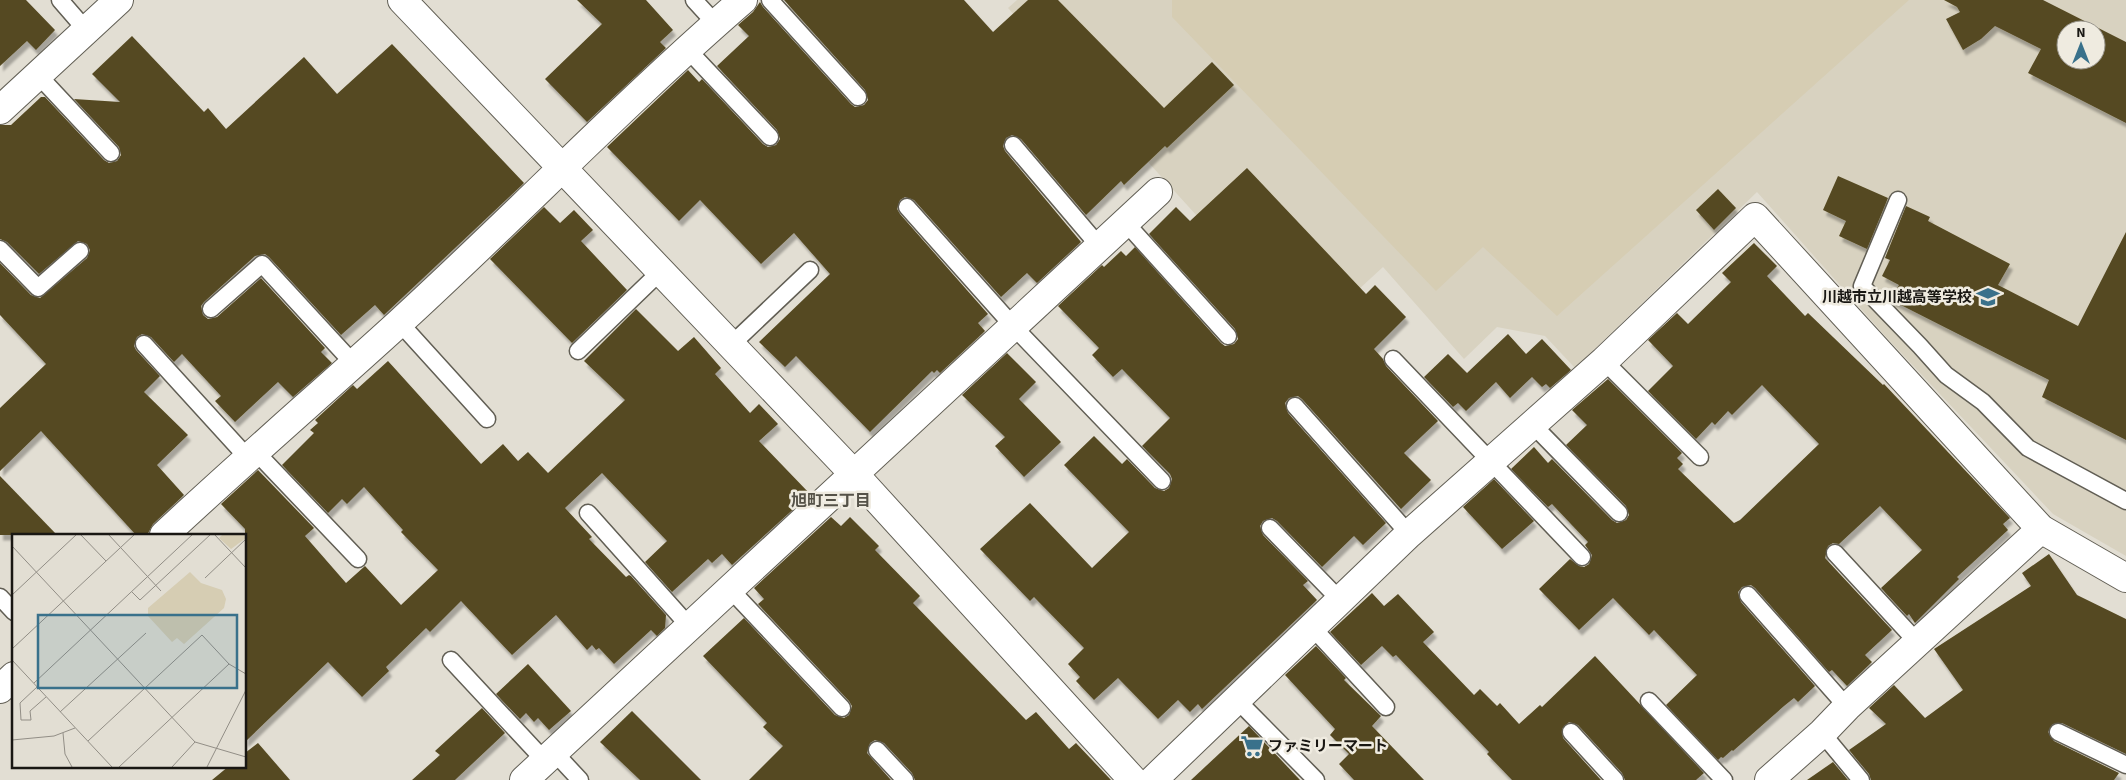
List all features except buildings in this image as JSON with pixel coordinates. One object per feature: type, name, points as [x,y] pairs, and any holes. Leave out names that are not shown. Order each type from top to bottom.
[{"type":"street","points":[[1,108],[119,0]]},
{"type":"street","points":[[402,0],[854,474],[1133,780]]},
{"type":"street","points":[[165,534],[251,454],[399,322],[561,168],[743,0]]},
{"type":"street","points":[[524,780],[1158,192]]},
{"type":"street","points":[[1153,780],[1409,534],[1604,361],[1755,217],[2041,529],[2126,578]]},
{"type":"street","points":[[1768,780],[1822,733],[1847,707],[2041,529]]},
{"type":"street","points":[[0,689],[12,678]]},
{"type":"lane","points":[[60,0],[86,30]]},
{"type":"lane","points":[[694,0],[716,24]]},
{"type":"lane","points":[[770,0],[858,97]]},
{"type":"lane","points":[[688,50],[770,137]]},
{"type":"lane","points":[[38,75],[111,153]]},
{"type":"lane","points":[[1013,145],[1099,246]]},
{"type":"lane","points":[[1898,200],[1862,286],[1946,375],[1983,402],[2028,448],[2126,501]]},
{"type":"lane","points":[[907,207],[1013,326],[1162,481]]},
{"type":"lane","points":[[1125,222],[1228,336]]},
{"type":"lane","points":[[0,249],[38,288],[80,251]]},
{"type":"lane","points":[[211,309],[262,264],[353,363]]},
{"type":"lane","points":[[731,345],[810,270]]},
{"type":"lane","points":[[578,351],[661,271]]},
{"type":"lane","points":[[399,322],[487,419]]},
{"type":"lane","points":[[144,344],[251,454],[358,559]]},
{"type":"lane","points":[[1393,358],[1582,556]]},
{"type":"lane","points":[[1604,361],[1700,457]]},
{"type":"lane","points":[[1294,406],[1409,534]]},
{"type":"lane","points":[[1533,424],[1618,513]]},
{"type":"lane","points":[[588,513],[690,626]]},
{"type":"lane","points":[[1270,528],[1340,600]]},
{"type":"lane","points":[[1835,553],[1918,643]]},
{"type":"lane","points":[[730,589],[842,708]]},
{"type":"lane","points":[[1748,595],[1847,707]]},
{"type":"lane","points":[[0,597],[12,610]]},
{"type":"lane","points":[[1312,628],[1386,707]]},
{"type":"lane","points":[[451,660],[549,756],[580,780]]},
{"type":"lane","points":[[1237,700],[1316,780]]},
{"type":"lane","points":[[1649,701],[1724,780]]},
{"type":"lane","points":[[1571,732],[1615,780]]},
{"type":"lane","points":[[2058,732],[2126,765]]},
{"type":"lane","points":[[1822,733],[1861,780]]},
{"type":"lane","points":[[877,750],[905,780]]},
{"type":"shaded area","name":"川越市立川越高等学校","points":[[1017,0],[2126,0],[2126,556],[2053,514],[1887,338],[1757,192],[1575,368],[1545,336],[1497,327],[1464,359],[1383,267],[1307,337],[1008,8]]},
{"type":"shaded area","points":[[1172,0],[1909,0],[1557,316],[1483,247],[1436,291],[1172,17]]},
{"type":"place","name":"川越市立川越高等学校","points":[[1988,297]]},
{"type":"place","name":"ファミリーマート","points":[[1252,746]]},
{"type":"district","name":"旭町三丁目","points":[[831,501]]}]
